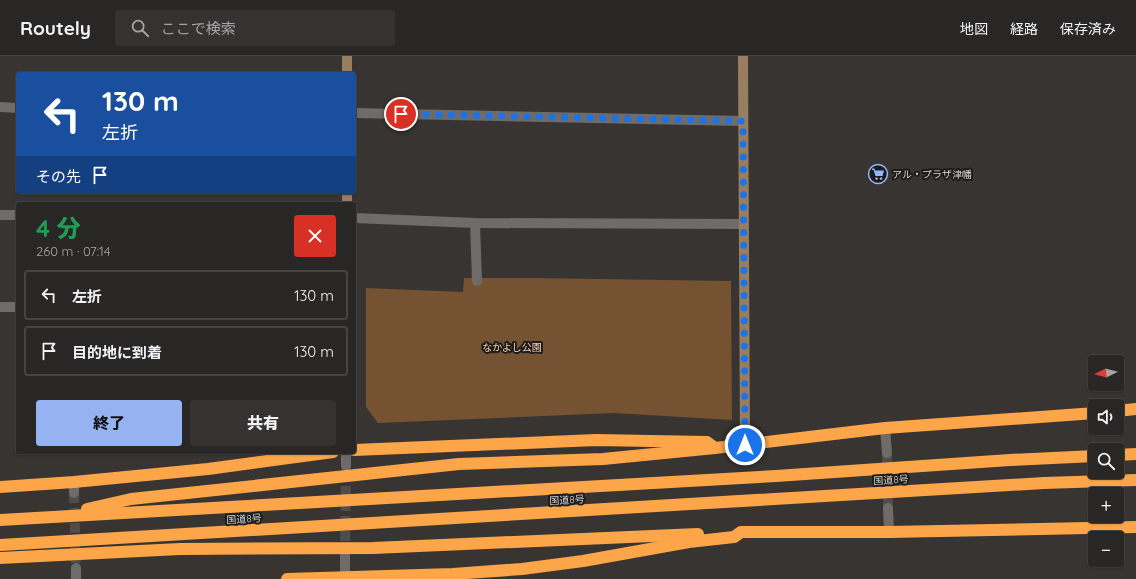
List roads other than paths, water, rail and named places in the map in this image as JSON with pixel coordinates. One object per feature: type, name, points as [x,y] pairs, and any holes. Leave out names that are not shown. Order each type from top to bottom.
[{"type":"highway","points":[[1124,410],[1136,409]]},
{"type":"highway","points":[[56,516],[131,499],[458,464],[603,459],[745,445],[885,428],[1088,414]]},
{"type":"highway","points":[[356,450],[596,440],[707,442],[715,448]]},
{"type":"highway","points":[[0,487],[74,488],[319,454]]},
{"type":"highway","points":[[1124,455],[1136,454]]},
{"type":"highway","name":"国道8号","points":[[0,520],[1088,456]]},
{"type":"highway","name":"国道8号","points":[[0,545],[1036,484],[1136,480]]},
{"type":"highway","points":[[0,558],[180,549],[373,548],[741,532],[889,532],[1136,527]]},
{"type":"highway","points":[[287,579],[453,574],[522,569],[583,561],[689,542],[734,537],[741,532]]},
{"type":"street","points":[[347,56],[347,72]]},
{"type":"street","points":[[743,56],[745,445]]},
{"type":"street","points":[[0,107],[16,108]]},
{"type":"street","points":[[356,113],[743,121]]},
{"type":"street","points":[[0,215],[16,215]]},
{"type":"street","points":[[356,218],[475,223],[743,224]]},
{"type":"street","points":[[475,223],[477,282]]},
{"type":"street","points":[[0,307],[16,307]]},
{"type":"street","points":[[885,428],[887,453]]},
{"type":"street","points":[[346,454],[346,466]]},
{"type":"street","points":[[888,508],[889,532]]},
{"type":"street","points":[[345,577],[346,556]]},
{"type":"street","points":[[76,568],[76,579]]},
{"type":"tunnel","points":[[887,453],[888,508]]},
{"type":"tunnel","points":[[345,556],[346,470]]},
{"type":"tunnel","points":[[74,493],[76,568]]},
{"type":"place","name":"アル・プラザ津幡","points":[[878,174]]},
{"type":"park label","name":"なかよし公園","points":[[512,347]]}]
